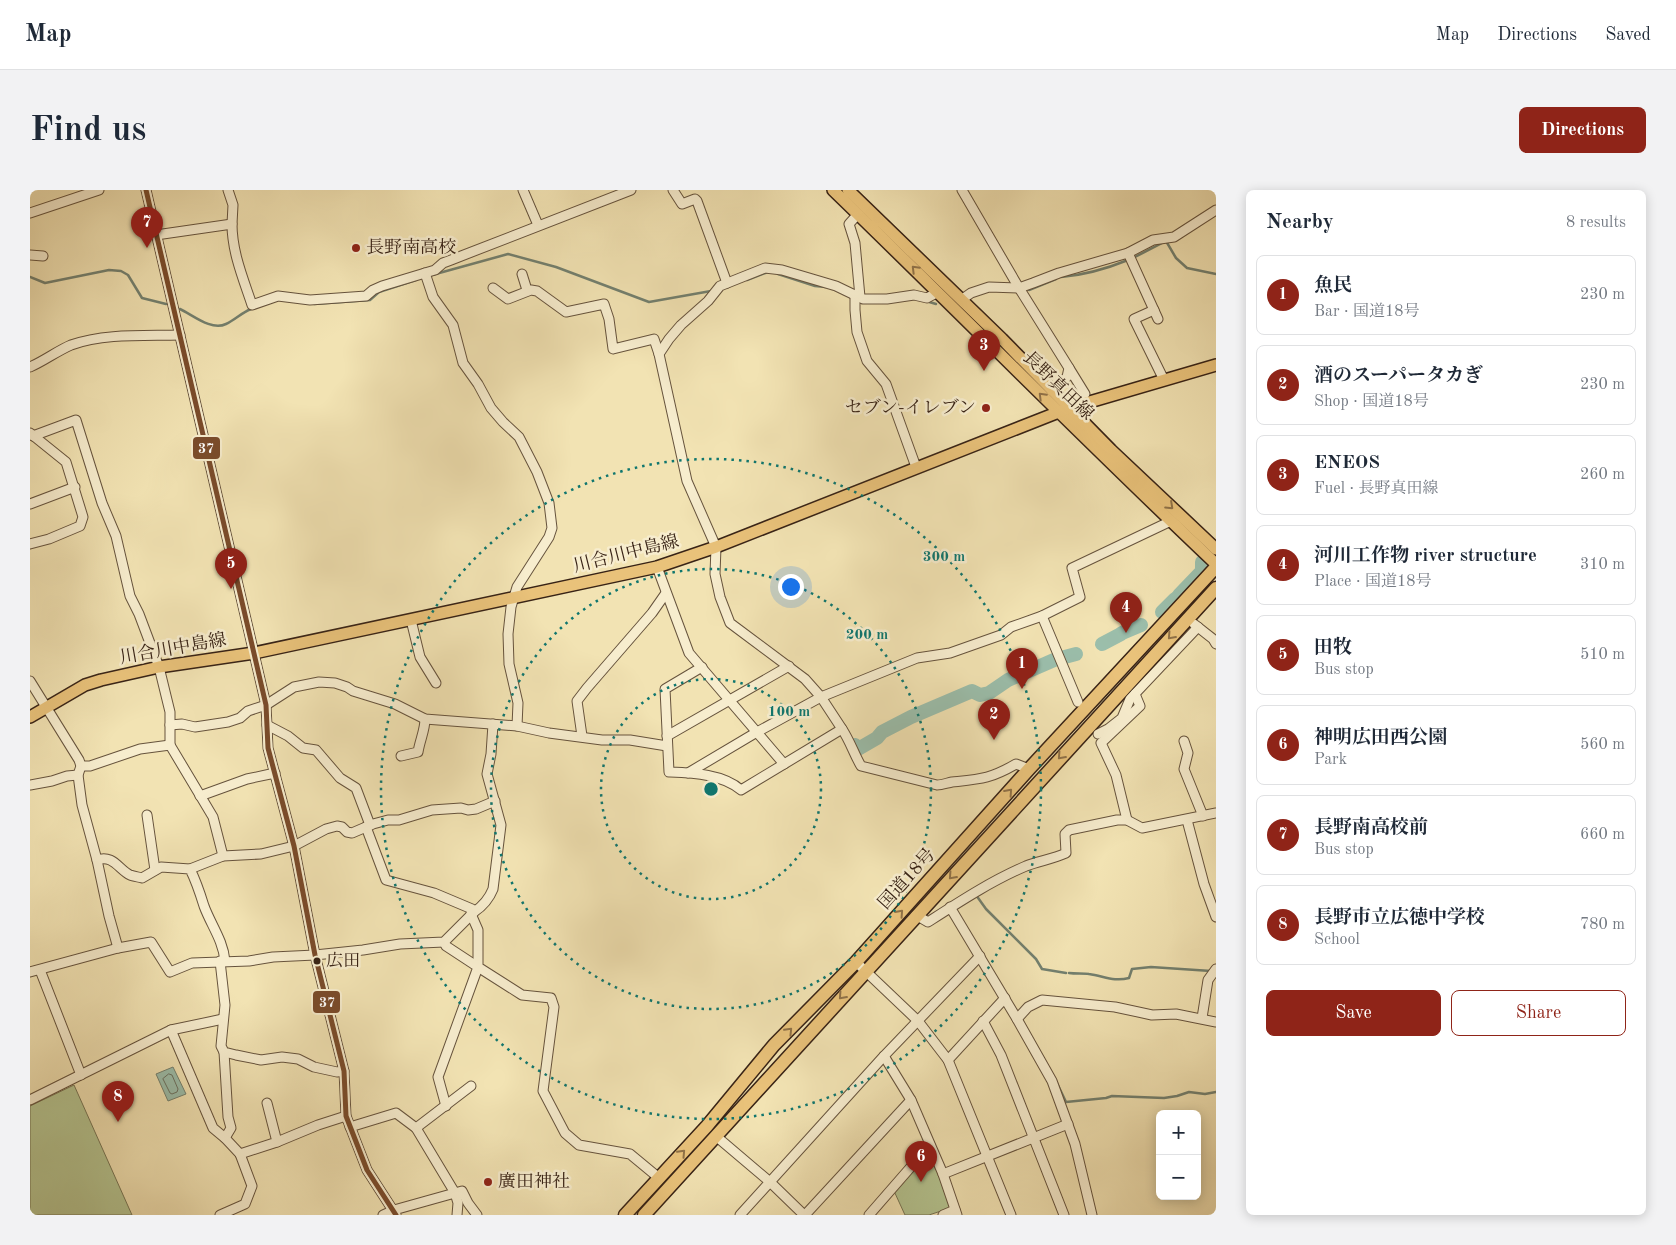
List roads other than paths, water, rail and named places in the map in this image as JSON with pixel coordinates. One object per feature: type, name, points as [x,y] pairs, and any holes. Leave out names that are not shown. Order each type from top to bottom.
[{"type":"highway","name":"国道18号","points":[[625,1215],[707,1126],[774,1045],[856,962],[1216,565]]},
{"type":"highway","name":"国道18号","points":[[644,1215],[1216,588]]},
{"type":"main road","name":"長野真田線","points":[[833,190],[938,292],[1216,549]]},
{"type":"main road","name":"長野真田線","points":[[848,190],[1052,391],[1064,410],[1216,565]]},
{"type":"main road","name":"川合川中島線","points":[[30,717],[85,685],[159,667],[254,652],[656,567],[716,547],[1064,410],[1216,365]]},
{"type":"street","points":[[30,213],[99,190]]},
{"type":"street","points":[[146,190],[266,705],[268,748],[294,846],[315,955],[344,1072],[346,1116],[367,1170],[395,1213]]},
{"type":"street","points":[[228,190],[233,205],[232,237],[252,305],[278,296],[310,300],[366,296],[382,286],[435,270],[443,263],[631,190]]},
{"type":"street","points":[[523,190],[538,225]]},
{"type":"street","points":[[674,190],[682,204],[696,199],[698,201],[727,283]]},
{"type":"street","points":[[962,190],[1019,288],[1085,394]]},
{"type":"street","points":[[961,300],[970,293],[989,288],[1019,288],[1059,273],[1130,257],[1153,240],[1174,237],[1216,210]]},
{"type":"street","points":[[858,214],[849,224],[855,243],[858,296],[855,310],[857,332],[867,361],[886,384],[916,467]]},
{"type":"street","points":[[156,235],[232,224]]},
{"type":"street","points":[[30,255],[43,256]]},
{"type":"street","points":[[1130,257],[1156,314],[1134,319],[1164,380]]},
{"type":"street","points":[[659,354],[681,325],[708,301],[720,286],[766,268],[782,270],[836,286],[863,299],[887,299],[914,295],[927,298],[938,292]]},
{"type":"street","points":[[425,273],[433,297],[453,325],[463,363],[478,384],[491,408],[519,437],[537,472],[549,503],[552,528],[549,537],[517,587],[509,618],[509,664],[518,704],[517,726]]},
{"type":"street","points":[[522,274],[527,290]]},
{"type":"street","points":[[493,288],[508,299],[527,290],[537,291],[566,312],[604,304],[609,319],[613,348],[654,339],[687,481],[716,547],[715,574],[720,598],[730,623],[805,679],[821,697],[849,739],[854,755],[861,766],[937,786],[950,782],[979,780],[998,774],[1016,764],[1029,769]]},
{"type":"street","points":[[30,367],[61,350],[85,342],[107,338],[180,335]]},
{"type":"street","points":[[1052,391],[1067,377],[1069,368]]},
{"type":"street","points":[[31,434],[76,420],[102,503],[116,536],[130,596],[139,614],[159,667],[168,700],[170,745],[213,817],[223,856]]},
{"type":"street","points":[[30,544],[49,539],[80,526],[83,517],[66,462],[31,434]]},
{"type":"street","points":[[30,504],[75,487]]},
{"type":"street","points":[[688,773],[756,732],[821,697],[917,658],[950,653],[1001,635],[1011,627],[1042,616],[1080,597],[1072,568],[1171,521]]},
{"type":"street","points":[[656,567],[689,653],[784,764]]},
{"type":"street","points":[[582,736],[577,701],[652,613],[666,593]]},
{"type":"street","points":[[1042,616],[1078,702]]},
{"type":"street","points":[[1188,618],[1216,644]]},
{"type":"street","points":[[411,620],[420,657],[436,683]]},
{"type":"street","points":[[1098,734],[1108,730],[1122,718],[1130,699],[1198,627]]},
{"type":"street","points":[[667,736],[789,666]]},
{"type":"street","points":[[702,667],[665,689],[670,772],[721,778],[733,783],[741,790],[842,729]]},
{"type":"street","points":[[30,681],[79,760],[82,805],[118,948]]},
{"type":"street","points":[[170,726],[182,724],[195,727],[228,722],[240,718],[248,711],[266,705],[294,687],[319,682],[334,683],[395,704],[425,719],[517,726],[549,733],[602,740],[630,740],[667,746]]},
{"type":"street","points":[[1127,820],[1116,775],[1101,743],[1140,706],[1136,694]]},
{"type":"street","points":[[401,756],[418,752],[420,739],[425,727],[425,719]]},
{"type":"street","points":[[30,972],[118,948],[151,942],[170,972],[192,963],[249,962],[273,957],[315,955],[400,944],[444,942],[473,913],[481,908],[490,898],[493,889],[501,825],[487,774],[491,754],[493,724]]},
{"type":"street","points":[[267,725],[288,736],[303,748],[316,750],[340,778],[356,788],[386,880],[434,893],[472,910],[478,930],[478,967],[438,1077],[446,1106]]},
{"type":"street","points":[[1184,741],[1188,753],[1184,769],[1203,816]]},
{"type":"street","points":[[30,785],[52,781],[140,749],[170,745]]},
{"type":"street","points":[[200,796],[247,779],[275,773]]},
{"type":"street","points":[[97,860],[101,858],[116,863],[128,874],[142,878],[161,867],[190,869],[223,856],[261,854],[294,846],[326,829],[337,826],[352,833],[388,820],[399,820],[432,810],[476,809],[495,802]]},
{"type":"street","points":[[916,915],[928,922],[996,880],[1027,866],[1066,853],[1065,834],[1069,830],[1116,820],[1127,820],[1142,828],[1216,813]]},
{"type":"street","points":[[147,815],[155,870]]},
{"type":"street","points":[[1187,820],[1204,884],[1216,917]]},
{"type":"street","points":[[190,869],[198,886],[204,907],[220,939],[224,1004],[221,1046],[224,1052],[228,1117],[231,1128],[225,1138]]},
{"type":"street","points":[[950,907],[1052,1081],[1075,1144],[1092,1215]]},
{"type":"street","points":[[444,942],[446,946],[522,994],[551,998],[554,1007],[543,1091],[566,1133],[579,1145],[630,1154],[659,1178]]},
{"type":"street","points":[[740,1215],[884,1056],[980,956]]},
{"type":"street","points":[[856,962],[918,1021],[948,1060],[1011,1215]]},
{"type":"street","points":[[1202,1018],[1208,980],[1216,969]]},
{"type":"street","points":[[40,970],[81,1075]]},
{"type":"street","points":[[948,1060],[1005,998]]},
{"type":"street","points":[[1017,1019],[1028,1007],[1042,1000],[1115,1007],[1152,1015],[1176,1014],[1216,1022]]},
{"type":"street","points":[[30,1100],[171,1030],[223,1019]]},
{"type":"street","points":[[982,1021],[1001,1055],[1064,1215]]},
{"type":"street","points":[[171,1030],[213,1128],[240,1154],[252,1186],[245,1204],[220,1215]]},
{"type":"street","points":[[224,1052],[261,1060],[282,1057],[298,1059],[314,1067],[344,1072]]},
{"type":"street","points":[[884,1056],[911,1100],[942,1174],[956,1213],[943,1215]]},
{"type":"street","points":[[416,1128],[471,1086]]},
{"type":"street","points":[[717,1137],[805,1215],[911,1100]]},
{"type":"street","points":[[267,1103],[277,1142]]},
{"type":"street","points":[[350,1127],[396,1113],[416,1128],[455,1193],[458,1203],[457,1215]]},
{"type":"street","points":[[240,1154],[346,1116]]},
{"type":"street","points":[[942,1174],[1068,1124]]},
{"type":"street","points":[[869,1215],[930,1145]]},
{"type":"street","points":[[383,1215],[395,1213],[462,1191],[477,1215]]},
{"type":"water","points":[[173,1067],[186,1094],[168,1101],[156,1074]]},
{"type":"waterway","points":[[1133,258],[1166,241],[1176,258],[1187,268],[1216,274]]},
{"type":"waterway","points":[[432,275],[508,254],[556,267],[649,302],[711,291]]},
{"type":"waterway","points":[[1061,277],[1095,271],[1128,260]]},
{"type":"waterway","points":[[30,277],[45,283],[109,270],[121,271],[128,275],[142,298],[166,304]]},
{"type":"waterway","points":[[747,280],[768,272]]},
{"type":"waterway","points":[[778,274],[815,286],[826,287]]},
{"type":"waterway","points":[[1029,290],[1056,279]]},
{"type":"waterway","points":[[314,304],[370,300],[379,292],[416,280]]},
{"type":"waterway","points":[[926,301],[936,304]]},
{"type":"waterway","points":[[180,309],[208,324],[220,326],[251,309]]},
{"type":"waterway","points":[[1179,595],[1202,571],[1202,562]]},
{"type":"waterway","points":[[1162,612],[1175,599]]},
{"type":"waterway","points":[[1122,633],[1141,625]]},
{"type":"waterway","points":[[1102,644],[1121,634]]},
{"type":"waterway","points":[[1061,658],[1076,654]]},
{"type":"waterway","points":[[855,745],[858,749],[877,738],[882,732],[911,717],[972,691],[980,695],[989,693],[1008,680],[1054,660]]},
{"type":"waterway","points":[[976,895],[986,909],[1036,959],[1042,969],[1066,973]]},
{"type":"waterway","points":[[1069,973],[1119,979],[1129,978],[1132,969],[1151,967],[1211,971]]},
{"type":"waterway","points":[[1056,1081],[1066,1102],[1112,1096],[1164,1098],[1189,1092],[1205,1094],[1216,1092]]},
{"type":"place","name":"長野南高校前","points":[[147,248]]},
{"type":"place","name":"長野南高校","points":[[356,248]]},
{"type":"place","name":"ENEOS","points":[[984,371]]},
{"type":"place","name":"セブン-イレブン","points":[[986,408]]},
{"type":"place","name":"田牧","points":[[231,589]]},
{"type":"place","name":"河川工作物 river structure","points":[[1126,633]]},
{"type":"place","name":"魚民","points":[[1022,689]]},
{"type":"place","name":"酒のスーパータカぎ","points":[[994,740]]},
{"type":"place","name":"広田","points":[[317,961]]},
{"type":"place","name":"長野市立広徳中学校","points":[[118,1122]]},
{"type":"place","name":"廣田神社","points":[[488,1182]]},
{"type":"place","name":"神明広田西公園","points":[[921,1182]]}]
